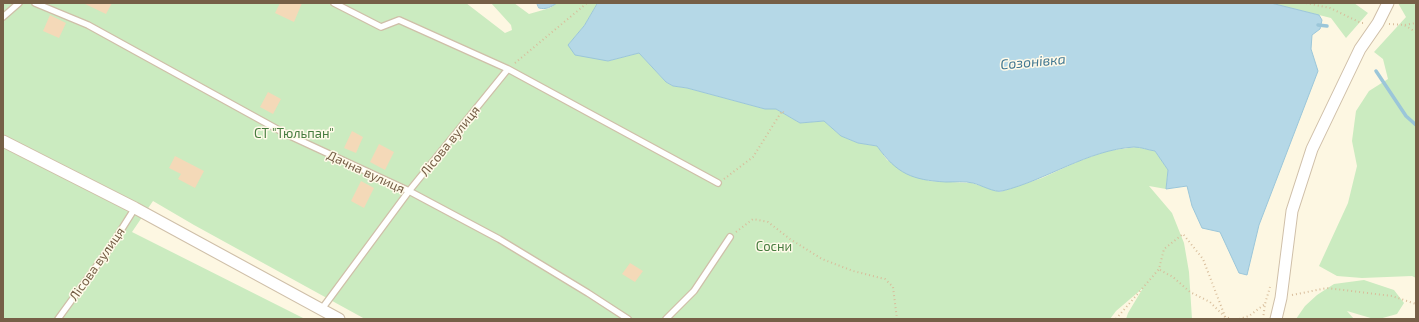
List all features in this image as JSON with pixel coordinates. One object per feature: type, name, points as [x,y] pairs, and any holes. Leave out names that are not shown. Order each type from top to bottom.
[{"type":"street","points":[[1276,319],[1281,298],[1292,211],[1312,149],[1360,49],[1378,23],[1388,3]]},
{"type":"street","points":[[3,141],[135,208],[339,319]]},
{"type":"lane","points":[[3,17],[19,3]]},
{"type":"lane","name":"Дачна вулиця","points":[[35,3],[88,25],[286,134],[409,191],[499,238],[628,319]]},
{"type":"lane","points":[[334,3],[381,27],[399,20],[508,69],[718,183]]},
{"type":"lane","name":"Лісова вулиця","points":[[321,310],[409,191],[508,69]]},
{"type":"lane","name":"Лісова вулиця","points":[[58,319],[111,246],[135,208]]},
{"type":"lane","points":[[666,319],[694,291],[730,237]]},
{"type":"path","points":[[508,69],[587,3]]},
{"type":"path","points":[[1306,3],[1330,8],[1362,23],[1404,25],[1416,23]]},
{"type":"path","points":[[1404,25],[1416,32]]},
{"type":"path","points":[[718,183],[753,157],[782,111],[784,113]]},
{"type":"path","points":[[730,237],[753,219],[768,222],[790,239],[822,259],[853,271],[885,279],[893,287],[897,319]]},
{"type":"path","points":[[1116,319],[1159,270],[1164,250],[1183,234],[1203,259],[1226,318]]},
{"type":"path","points":[[1159,270],[1173,277],[1190,292],[1210,302],[1226,318],[1232,319]]},
{"type":"path","points":[[1281,298],[1327,288],[1392,296],[1416,304]]},
{"type":"path","points":[[1239,319],[1249,316],[1265,304]]},
{"type":"green space","points":[[3,3],[466,3],[505,33],[512,30],[511,25],[491,3],[514,3],[529,14],[550,8],[557,3],[598,3],[584,26],[568,45],[608,61],[639,53],[666,82],[673,86],[687,88],[765,109],[776,109],[800,123],[824,121],[841,136],[858,143],[877,146],[887,160],[929,181],[972,183],[1000,192],[1042,178],[1079,161],[1107,151],[1136,147],[1155,151],[1168,170],[1166,189],[1149,186],[1172,213],[1184,243],[1189,272],[1192,319],[1126,319],[1143,288],[1116,311],[1110,319],[365,319],[153,201],[132,232],[305,319],[3,319]]},
{"type":"green space","points":[[1271,3],[1354,3],[1368,13],[1346,38],[1331,18]]},
{"type":"green space","points":[[1398,3],[1416,3],[1416,278],[1412,276],[1362,278],[1337,276],[1319,266],[1348,203],[1357,166],[1352,141],[1356,111],[1369,91],[1388,79],[1383,59],[1374,52],[1406,17]]},
{"type":"green space","points":[[1364,280],[1394,290],[1404,303],[1397,314],[1374,319],[1347,311],[1354,319],[1296,319],[1305,306],[1317,295],[1334,284]]},
{"type":"water","points":[[537,3],[557,3],[544,9],[539,8]]},
{"type":"water","points":[[598,3],[1271,3],[1319,15],[1322,20],[1320,29],[1312,35],[1311,49],[1318,71],[1259,225],[1247,275],[1239,273],[1220,232],[1202,228],[1192,206],[1187,186],[1166,189],[1168,170],[1155,151],[1139,147],[1117,149],[1083,159],[1035,180],[1002,191],[992,190],[970,182],[934,181],[914,177],[906,174],[891,163],[877,146],[858,143],[841,136],[824,121],[800,123],[776,109],[765,109],[687,88],[673,86],[666,82],[639,53],[608,61],[575,55],[568,45],[584,26]]},
{"type":"building","points":[[83,3],[112,3],[106,14]]},
{"type":"building","points":[[280,3],[302,3],[294,22],[275,13]]},
{"type":"building","points":[[50,15],[66,23],[59,38],[43,31]]},
{"type":"building","points":[[268,92],[281,99],[273,114],[260,107]]},
{"type":"building","points":[[352,131],[363,137],[356,153],[344,148]]},
{"type":"building","points":[[379,144],[394,152],[385,170],[370,162]]},
{"type":"building","points":[[175,156],[204,171],[195,188],[178,179],[181,174],[169,168]]},
{"type":"building","points":[[361,181],[374,188],[364,208],[351,201]]},
{"type":"building","points":[[630,263],[643,271],[635,282],[622,274]]},
{"type":"waterway","name":"Созонівка","points":[[1318,25],[1327,26]]},
{"type":"waterway","name":"Созонівка","points":[[1376,71],[1406,116],[1416,125]]},
{"type":"park label","name":"СТ \"Тюльпан\"","points":[[294,134]]},
{"type":"park label","name":"Сосни","points":[[774,247]]}]
